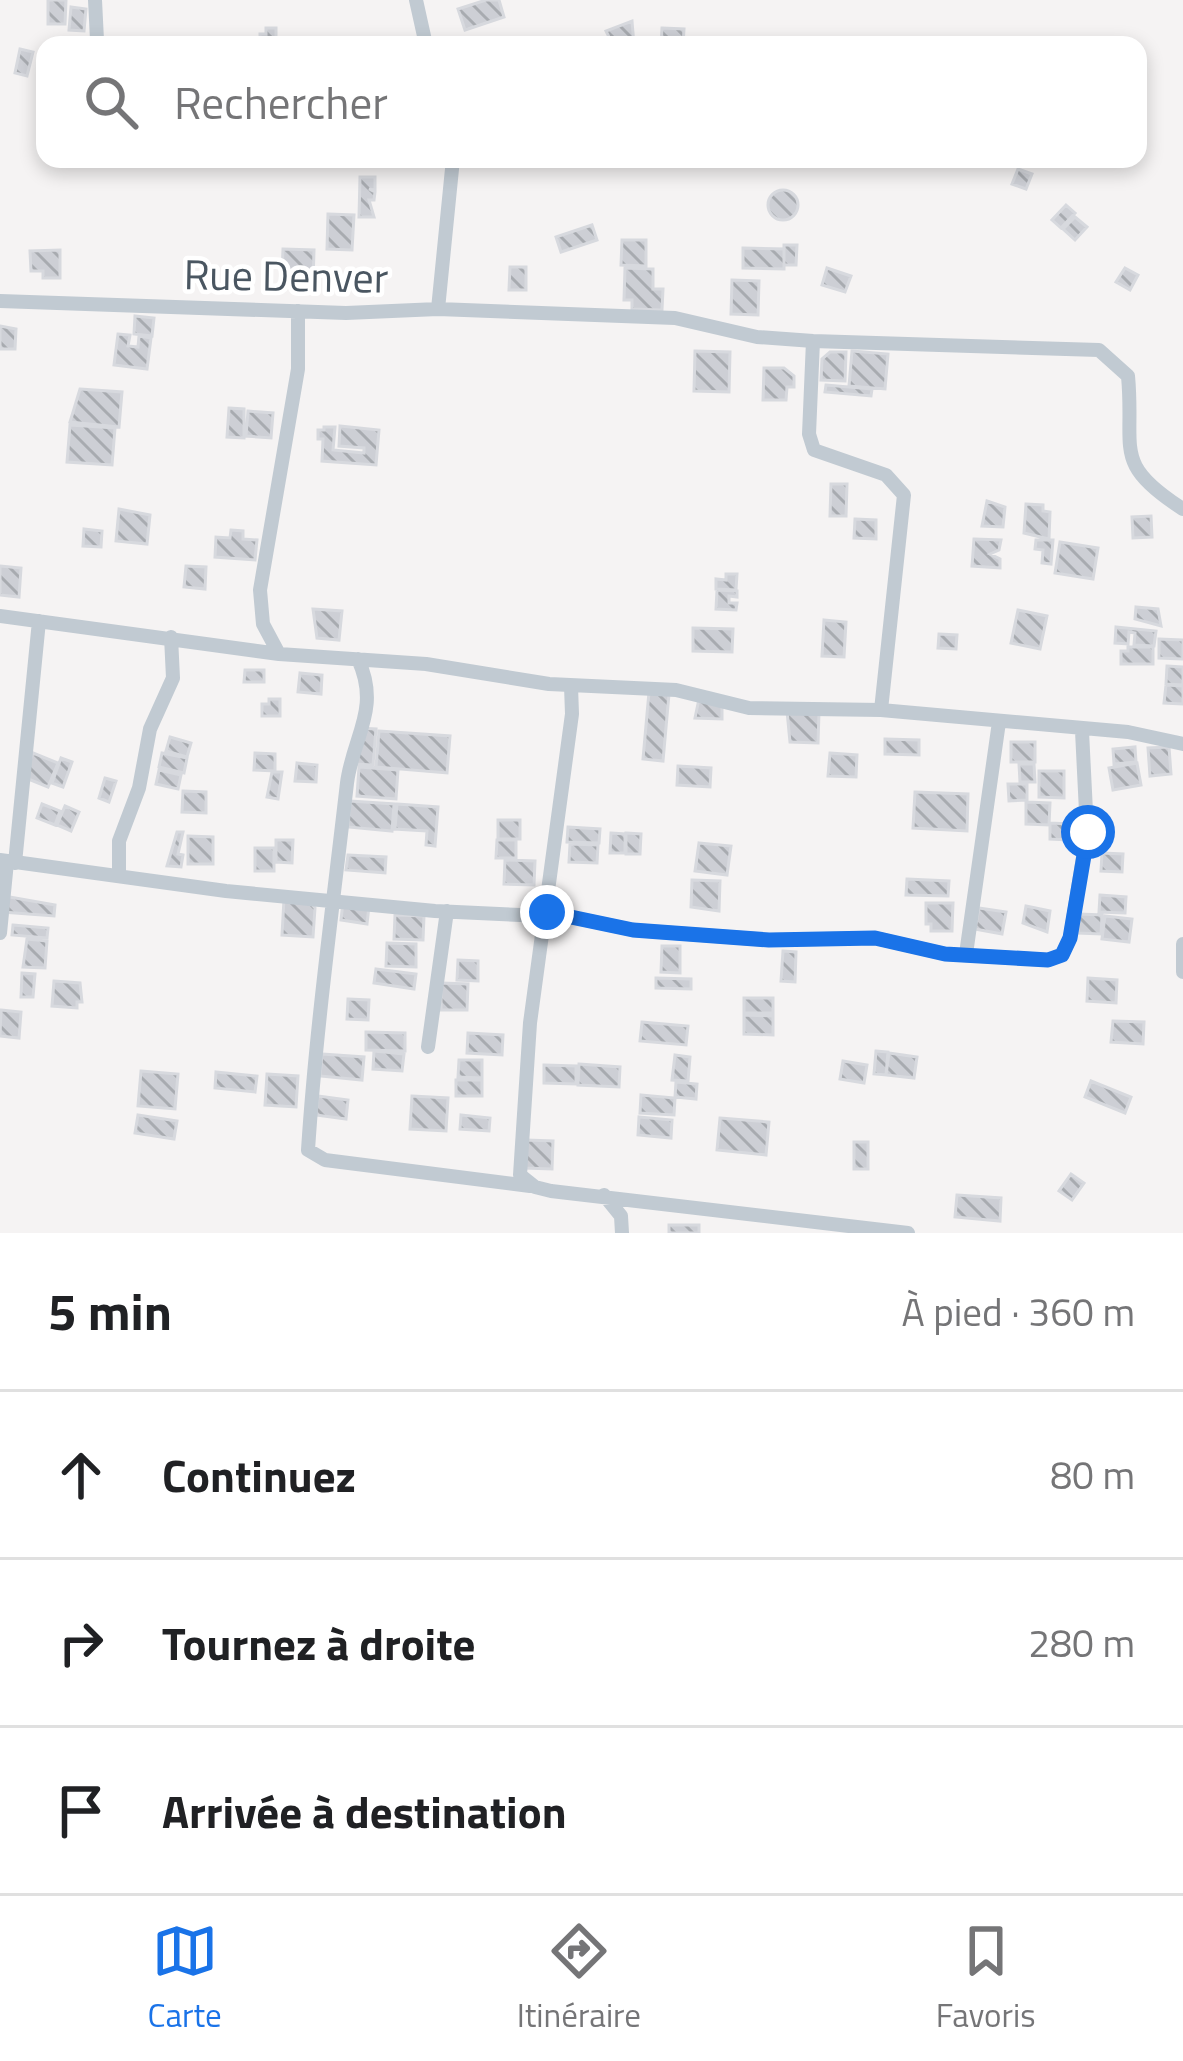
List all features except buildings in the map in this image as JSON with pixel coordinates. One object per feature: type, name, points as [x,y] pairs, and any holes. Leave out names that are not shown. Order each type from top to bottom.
[{"type":"street","points":[[95,0],[97,36]]},
{"type":"street","points":[[416,0],[425,36]]},
{"type":"street","points":[[438,309],[452,168]]},
{"type":"street","name":"Rue Denver","points":[[0,301],[298,311],[438,309],[675,319],[757,337],[1099,350],[1128,376],[1129,445],[1142,481],[1183,509]]},
{"type":"street","points":[[279,654],[263,624],[260,590],[298,369],[298,311]]},
{"type":"street","points":[[812,341],[809,434],[814,450],[886,475],[904,495],[881,710]]},
{"type":"street","points":[[0,616],[279,654],[426,664],[571,686],[676,690],[749,708],[881,710],[1128,732],[1183,744]]},
{"type":"street","points":[[0,933],[39,621]]},
{"type":"street","points":[[119,876],[117,850],[139,788],[149,729],[172,678],[171,638]]},
{"type":"street","points":[[358,659],[367,687],[366,722],[349,772],[312,1097],[311,1155],[908,1233]]},
{"type":"street","points":[[535,1187],[520,1175],[519,1157],[530,1023],[572,714],[571,686]]},
{"type":"street","points":[[966,955],[999,722]]},
{"type":"street","points":[[7,862],[226,891],[446,911],[547,912],[633,930],[769,940],[875,938],[925,951],[1048,960],[1065,949],[1088,832],[1082,730]]},
{"type":"street","points":[[428,1047],[446,911]]},
{"type":"street","points":[[1183,944],[1183,972]]},
{"type":"street","points":[[604,1196],[621,1216],[622,1233]]},
{"type":"route","points":[[547,912],[633,930],[769,940],[875,938],[945,954],[1048,960],[1062,955],[1070,938],[1088,832]]}]
